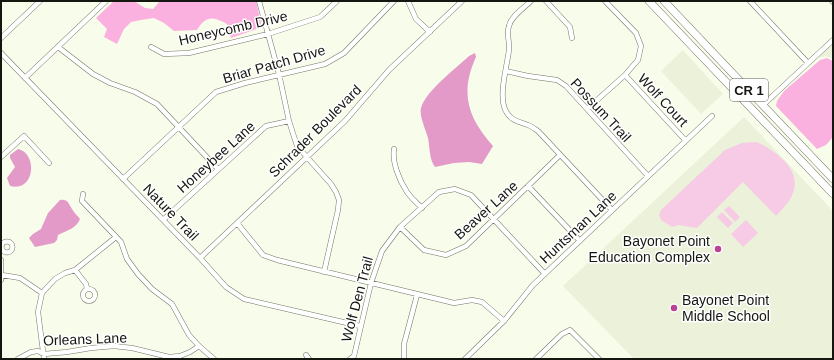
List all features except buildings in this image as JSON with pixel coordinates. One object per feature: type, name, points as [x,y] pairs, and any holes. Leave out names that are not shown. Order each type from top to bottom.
[{"type":"main road","name":"CR 1","points":[[649,1],[833,194]]},
{"type":"main road","name":"CR 1","points":[[664,1],[833,179]]},
{"type":"street","points":[[1,38],[40,1]]},
{"type":"street","points":[[25,78],[106,1]]},
{"type":"street","points":[[259,1],[279,74],[289,121],[297,146],[331,184],[339,200],[324,272]]},
{"type":"street","name":"Honeycomb Drive","points":[[151,47],[164,54],[189,52],[268,34],[320,17],[337,1]]},
{"type":"street","name":"Briar Patch Drive","points":[[123,179],[216,92],[279,74],[325,64],[344,53],[394,1]]},
{"type":"street","points":[[408,1],[416,19],[430,32]]},
{"type":"street","name":"Schrader Boulevard","points":[[200,258],[306,156],[345,121],[389,70],[462,1]]},
{"type":"street","points":[[531,1],[512,19],[509,26],[509,48],[503,105],[507,114],[515,121],[529,125],[538,131],[612,210]]},
{"type":"street","points":[[546,1],[570,28],[572,38]]},
{"type":"street","points":[[587,110],[625,75],[638,60],[642,46],[636,33],[605,1]]},
{"type":"street","points":[[750,1],[808,63]]},
{"type":"street","points":[[764,105],[833,40]]},
{"type":"street","points":[[58,47],[93,74],[110,83],[135,92],[156,104],[218,169]]},
{"type":"street","name":"Nature Trail","points":[[1,52],[200,258],[226,287],[244,298],[360,326]]},
{"type":"street","name":"Possum Trail","points":[[506,71],[557,80],[566,86],[648,176]]},
{"type":"street","name":"Wolf Court","points":[[625,75],[686,140]]},
{"type":"street","name":"Huntsman Lane","points":[[465,359],[504,321],[533,285],[544,274],[712,116]]},
{"type":"street","name":"Honeybee Lane","points":[[163,220],[266,126],[289,121]]},
{"type":"street","points":[[1,157],[24,136],[49,163]]},
{"type":"street","points":[[394,149],[393,156],[399,176],[407,192],[422,208]]},
{"type":"street","name":"Beaver Lane","points":[[400,227],[424,250],[446,255],[466,246],[560,155]]},
{"type":"street","points":[[528,186],[580,241]]},
{"type":"street","name":"Wolf Den Trail","points":[[350,359],[354,356],[371,283],[382,251],[400,227],[439,192],[455,189],[471,194],[544,274]]},
{"type":"street","points":[[83,194],[82,201],[121,242],[127,259],[138,274],[152,289],[172,304],[189,335],[214,359]]},
{"type":"street","points":[[237,224],[263,255],[324,272],[454,303],[472,300],[482,302],[504,321]]},
{"type":"street","points":[[44,356],[38,312],[42,293],[55,279],[65,273],[76,270],[116,237]]},
{"type":"street","points":[[1,280],[1,258],[4,251]]},
{"type":"street","points":[[76,270],[88,289]]},
{"type":"street","points":[[2,275],[20,278],[42,293]]},
{"type":"street","points":[[404,359],[404,344],[417,294]]},
{"type":"street","points":[[536,359],[562,334],[570,330],[599,359]]},
{"type":"street","name":"Orleans Lane","points":[[18,359],[31,352],[38,352],[44,356],[114,346],[132,348],[169,357],[180,356],[199,346]]},
{"type":"shaded area","points":[[114,1],[134,1],[145,8],[153,9],[160,1],[256,1],[261,27],[231,38],[227,24],[217,20],[206,20],[197,30],[174,31],[164,23],[154,18],[131,22],[124,29],[117,44],[104,37],[107,29],[96,18]]},
{"type":"shaded area","points":[[833,37],[833,59],[826,56],[818,58],[782,89],[774,101],[770,96]]},
{"type":"shaded area","points":[[683,50],[723,94],[701,114],[661,71]]},
{"type":"shaded area","points":[[475,53],[476,57],[468,82],[467,93],[469,104],[477,125],[493,146],[482,164],[469,162],[435,167],[431,157],[428,138],[421,115],[421,108],[428,95],[469,56]]},
{"type":"shaded area","points":[[827,58],[833,61],[833,137],[826,145],[817,149],[776,106],[777,101],[784,91],[820,60]]},
{"type":"shaded area","name":"Bayonet Point Education Complex","points":[[744,117],[833,211],[833,359],[634,359],[563,286]]},
{"type":"shaded area","points":[[757,142],[779,156],[794,176],[795,184],[792,196],[776,216],[743,182],[697,228],[678,225],[672,227],[661,220],[659,215],[661,210],[725,150],[742,143]]},
{"type":"shaded area","points":[[18,149],[29,157],[31,172],[25,184],[18,187],[10,186],[7,178],[15,167],[10,155]]},
{"type":"shaded area","points":[[60,200],[65,200],[68,202],[80,219],[79,222],[71,229],[58,235],[57,240],[54,243],[35,247],[29,238],[41,229],[48,213]]},
{"type":"shaded area","points":[[729,206],[740,217],[735,222],[724,210]]},
{"type":"shaded area","points":[[722,212],[733,223],[728,228],[717,217]]},
{"type":"shaded area","points":[[746,220],[758,233],[743,247],[731,234]]},
{"type":"place","name":"Bayonet Point Education Complex","points":[[718,249]]},
{"type":"place","name":"Bayonet Point Middle School","points":[[674,308]]}]
